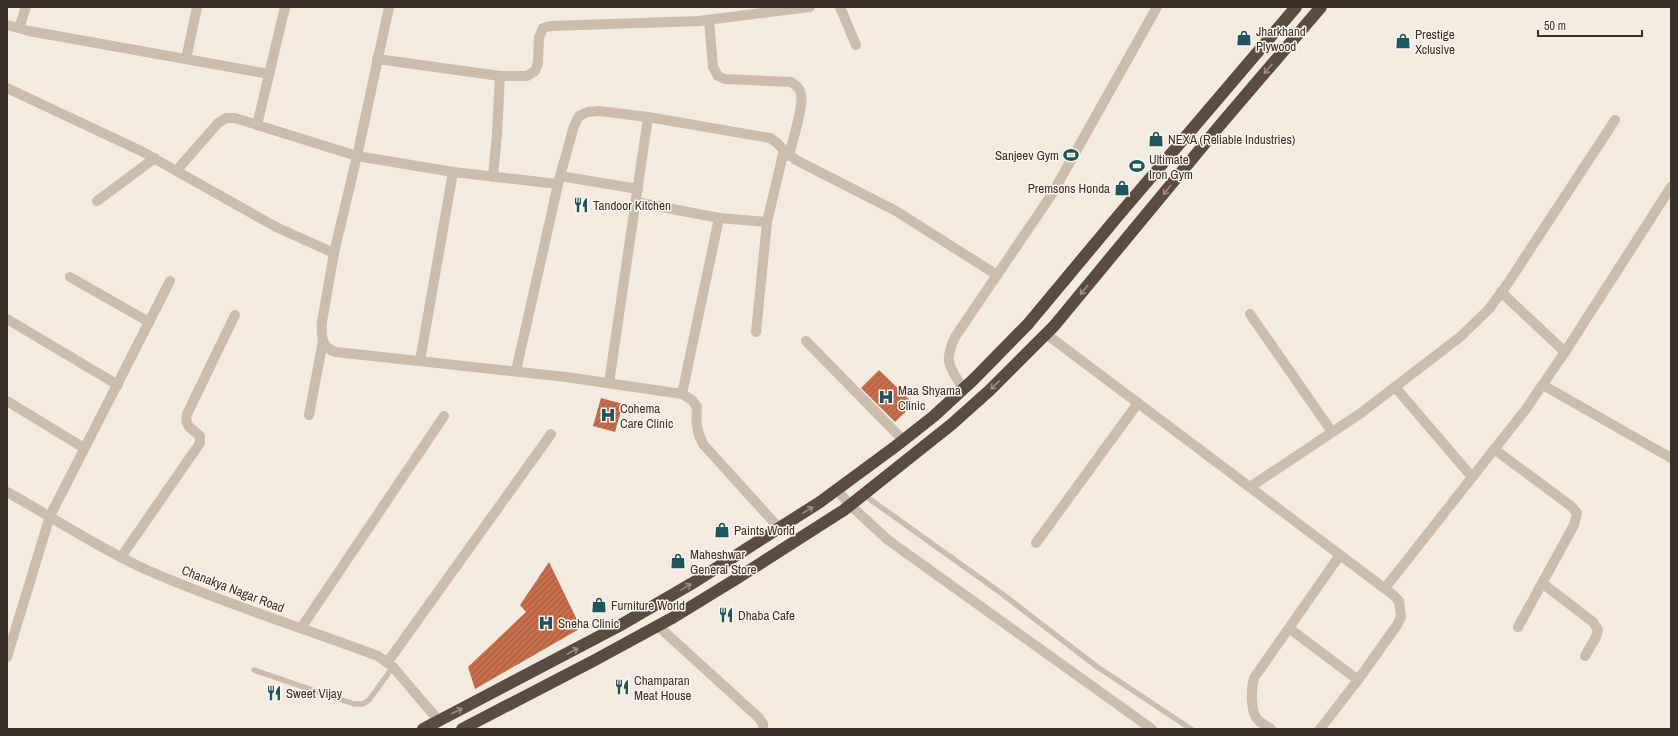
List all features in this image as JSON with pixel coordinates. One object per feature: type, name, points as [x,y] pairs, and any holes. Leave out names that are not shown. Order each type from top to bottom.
[{"type":"highway","points":[[423,729],[619,626],[779,528],[837,490],[934,416],[1028,324],[1296,7]]},
{"type":"highway","points":[[462,729],[658,626],[742,575],[864,495],[952,424],[990,390],[1046,334],[1079,297],[1119,247],[1321,7]]},
{"type":"street","points":[[19,28],[26,7]]},
{"type":"street","points":[[186,59],[197,7]]},
{"type":"street","points":[[257,125],[285,7]]},
{"type":"street","points":[[389,7],[357,156],[334,253],[322,322],[321,333],[325,346],[329,350],[336,352],[516,371],[682,394],[692,400],[697,407],[696,426],[698,435],[703,444],[779,528]]},
{"type":"street","points":[[377,59],[500,76],[527,76],[535,72],[538,63],[539,37],[543,28],[551,26],[709,20],[810,7]]},
{"type":"street","points":[[840,7],[856,45]]},
{"type":"street","points":[[963,389],[949,365],[949,351],[955,337],[1052,194],[1157,7]]},
{"type":"street","points":[[709,20],[713,67],[718,76],[726,79],[791,82],[797,86],[802,94],[801,108],[786,153],[767,222],[756,332]]},
{"type":"street","points":[[7,25],[269,74]]},
{"type":"street","points":[[492,177],[497,134],[500,76]]},
{"type":"street","points":[[7,88],[155,158],[276,227],[334,253]]},
{"type":"street","points":[[516,371],[559,180],[574,126],[579,116],[588,112],[599,111],[648,117],[770,138],[786,153],[896,211],[997,275]]},
{"type":"street","points":[[609,383],[648,117]]},
{"type":"street","points":[[177,170],[218,123],[226,118],[235,118],[357,156],[492,177],[559,180],[638,189]]},
{"type":"street","points":[[1250,487],[1361,413],[1460,337],[1489,309],[1614,120]]},
{"type":"street","points":[[97,201],[155,158]]},
{"type":"street","points":[[420,361],[453,172]]},
{"type":"street","points":[[1385,588],[1542,385],[1671,188]]},
{"type":"street","points":[[636,202],[719,218],[767,222]]},
{"type":"street","points":[[682,394],[719,218]]},
{"type":"street","points":[[70,277],[149,322]]},
{"type":"street","points":[[7,657],[50,516],[170,281]]},
{"type":"street","points":[[1501,292],[1565,352]]},
{"type":"street","points":[[1250,314],[1332,432]]},
{"type":"street","points":[[121,557],[200,443],[200,436],[189,428],[186,423],[187,414],[235,315]]},
{"type":"street","points":[[7,319],[118,384]]},
{"type":"street","points":[[1046,334],[1385,588],[1400,601],[1401,618],[1397,625],[1358,680],[1320,729]]},
{"type":"street","points":[[309,415],[323,341]]},
{"type":"street","points":[[806,341],[903,440]]},
{"type":"street","points":[[1542,385],[1671,458]]},
{"type":"street","points":[[1395,387],[1472,477]]},
{"type":"street","points":[[7,401],[84,448]]},
{"type":"street","points":[[1036,542],[1138,403]]},
{"type":"street","points":[[301,628],[444,416]]},
{"type":"street","points":[[390,665],[551,434]]},
{"type":"street","points":[[1494,449],[1571,506],[1577,513],[1574,525],[1518,627]]},
{"type":"street","points":[[837,490],[850,505],[888,540],[1152,729]]},
{"type":"street","name":"Chanakya Nagar Road","points":[[7,492],[85,538],[148,570],[378,656],[390,665],[439,721]]},
{"type":"street","points":[[1271,729],[1257,719],[1254,714],[1251,687],[1254,678],[1290,630],[1340,555]]},
{"type":"street","points":[[1542,583],[1593,622],[1598,630],[1596,637],[1585,656]]},
{"type":"street","points":[[658,626],[759,718],[763,724],[763,729]]},
{"type":"street","points":[[1290,630],[1358,680]]},
{"type":"lane","points":[[864,495],[1001,593],[1096,666],[1191,729]]},
{"type":"lane","points":[[254,670],[354,704],[363,704],[369,700],[390,665]]},
{"type":"building","points":[[879,370],[914,404],[895,422],[861,388]]},
{"type":"building","points":[[601,398],[623,404],[615,432],[593,426]]},
{"type":"building","points":[[549,562],[581,628],[475,689],[468,667],[526,612],[520,605]]},
{"type":"place","name":"Jharkhand Plywood","points":[[1244,38]]},
{"type":"place","name":"Prestige Xclusive","points":[[1403,41]]},
{"type":"place","name":"NEXA (Reliable Industries)","points":[[1156,139]]},
{"type":"place","name":"Sanjeev Gym","points":[[1071,155]]},
{"type":"place","name":"Ultimate Iron Gym","points":[[1137,166]]},
{"type":"place","name":"Premsons Honda","points":[[1122,188]]},
{"type":"place","name":"Tandoor Kitchen","points":[[581,205]]},
{"type":"place","name":"Maa Shyama Clinic","points":[[886,397]]},
{"type":"place","name":"Cohema Care Clinic","points":[[608,415]]},
{"type":"place","name":"Paints World","points":[[722,530]]},
{"type":"place","name":"Maheshwar General Store","points":[[678,561]]},
{"type":"place","name":"Furniture World","points":[[599,605]]},
{"type":"place","name":"Dhaba Cafe","points":[[726,615]]},
{"type":"place","name":"Sneha Clinic","points":[[546,623]]},
{"type":"place","name":"Champaran Meat House","points":[[622,687]]},
{"type":"place","name":"Sweet Vijay","points":[[274,693]]}]
